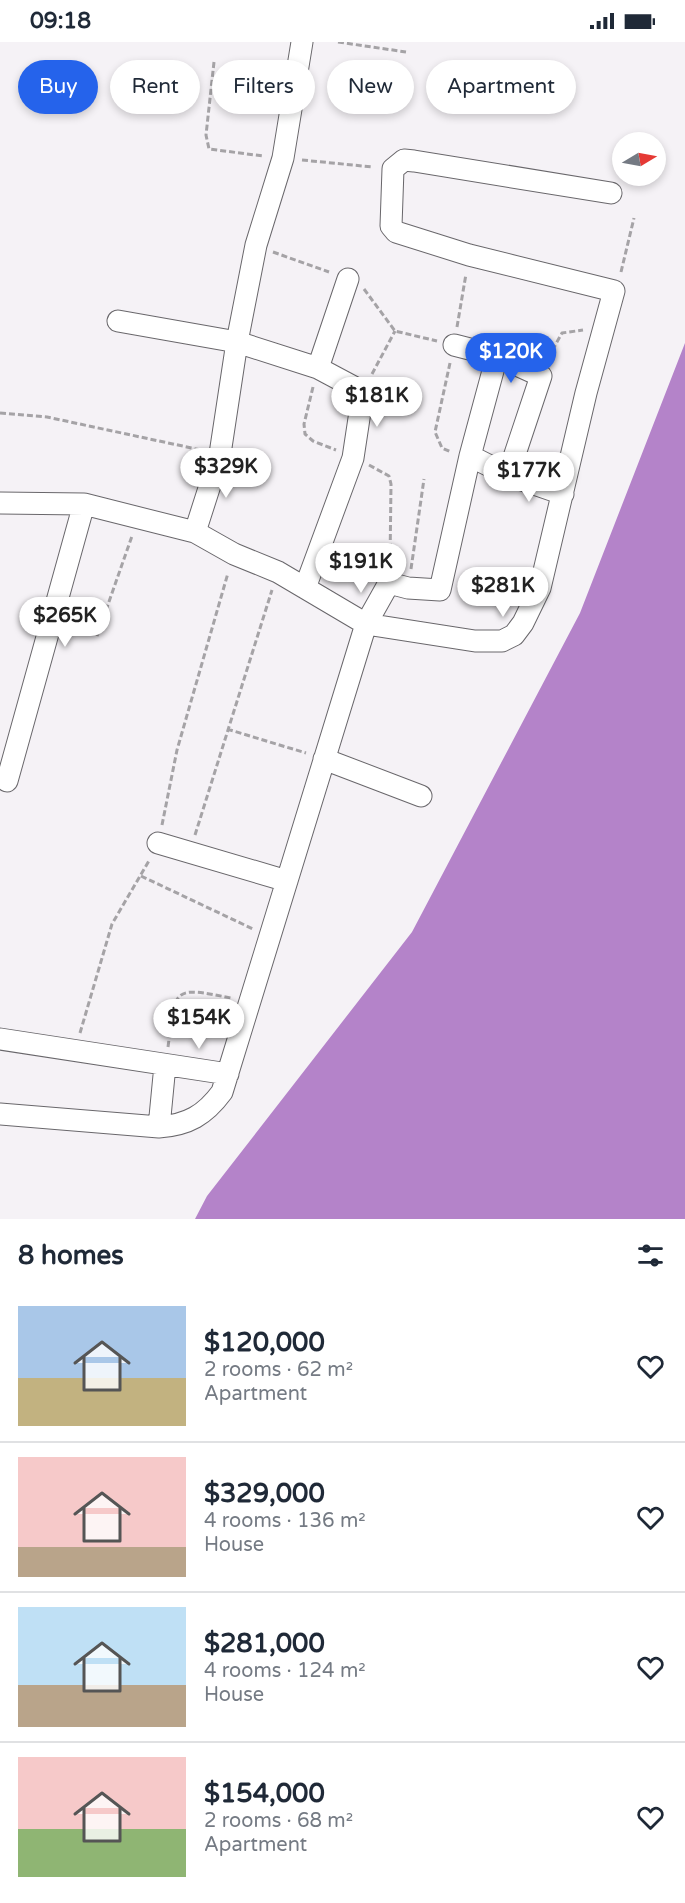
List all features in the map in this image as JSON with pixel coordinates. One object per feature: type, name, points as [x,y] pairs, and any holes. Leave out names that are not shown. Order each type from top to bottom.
[{"type":"street","points":[[195,532],[220,454],[237,342],[256,245],[283,158],[303,42]]},
{"type":"street","points":[[0,503],[84,504],[195,532],[234,554],[278,572],[366,624],[475,641],[502,641],[514,635],[524,623],[540,588],[586,393],[614,291],[469,255],[393,230],[393,169],[404,160],[611,193]]},
{"type":"street","points":[[318,368],[348,279]]},
{"type":"street","points":[[118,321],[237,342],[318,368],[363,392],[353,458],[305,588]]},
{"type":"street","points":[[454,345],[497,356],[541,376],[508,475]]},
{"type":"street","points":[[0,1114],[159,1127],[178,1126],[203,1113],[222,1092],[366,624],[398,586],[440,590],[470,456],[497,356]]},
{"type":"street","points":[[470,456],[508,475],[562,494]]},
{"type":"street","points":[[7,781],[84,504]]},
{"type":"street","points":[[324,759],[421,796]]},
{"type":"street","points":[[158,843],[287,881]]},
{"type":"street","points":[[0,1039],[76,1048],[228,1074]]},
{"type":"street","points":[[159,1127],[165,1065]]},
{"type":"path","points":[[338,42],[406,52]]},
{"type":"path","points":[[212,80],[206,135],[209,148],[393,169]]},
{"type":"path","points":[[614,291],[625,262],[634,218]]},
{"type":"path","points":[[256,245],[348,279],[367,291],[395,331],[454,345]]},
{"type":"path","points":[[469,255],[454,345],[435,432],[442,448],[470,456]]},
{"type":"path","points":[[363,392],[395,331]]},
{"type":"path","points":[[541,376],[554,344],[562,333]]},
{"type":"path","points":[[318,368],[304,424],[305,434],[313,441],[389,476],[398,586]]},
{"type":"path","points":[[0,413],[47,417],[220,454]]},
{"type":"path","points":[[398,586],[424,479]]},
{"type":"path","points":[[97,636],[139,518]]},
{"type":"path","points":[[158,843],[177,750],[234,554]]},
{"type":"path","points":[[190,851],[278,572]]},
{"type":"path","points":[[227,729],[324,759]]},
{"type":"path","points":[[76,1048],[112,924],[141,876],[270,936]]},
{"type":"path","points":[[165,1065],[174,1005],[182,994],[190,990],[250,1002]]},
{"type":"shaded area","points":[[685,343],[685,1219],[195,1219],[207,1196],[412,932],[580,613]]}]
